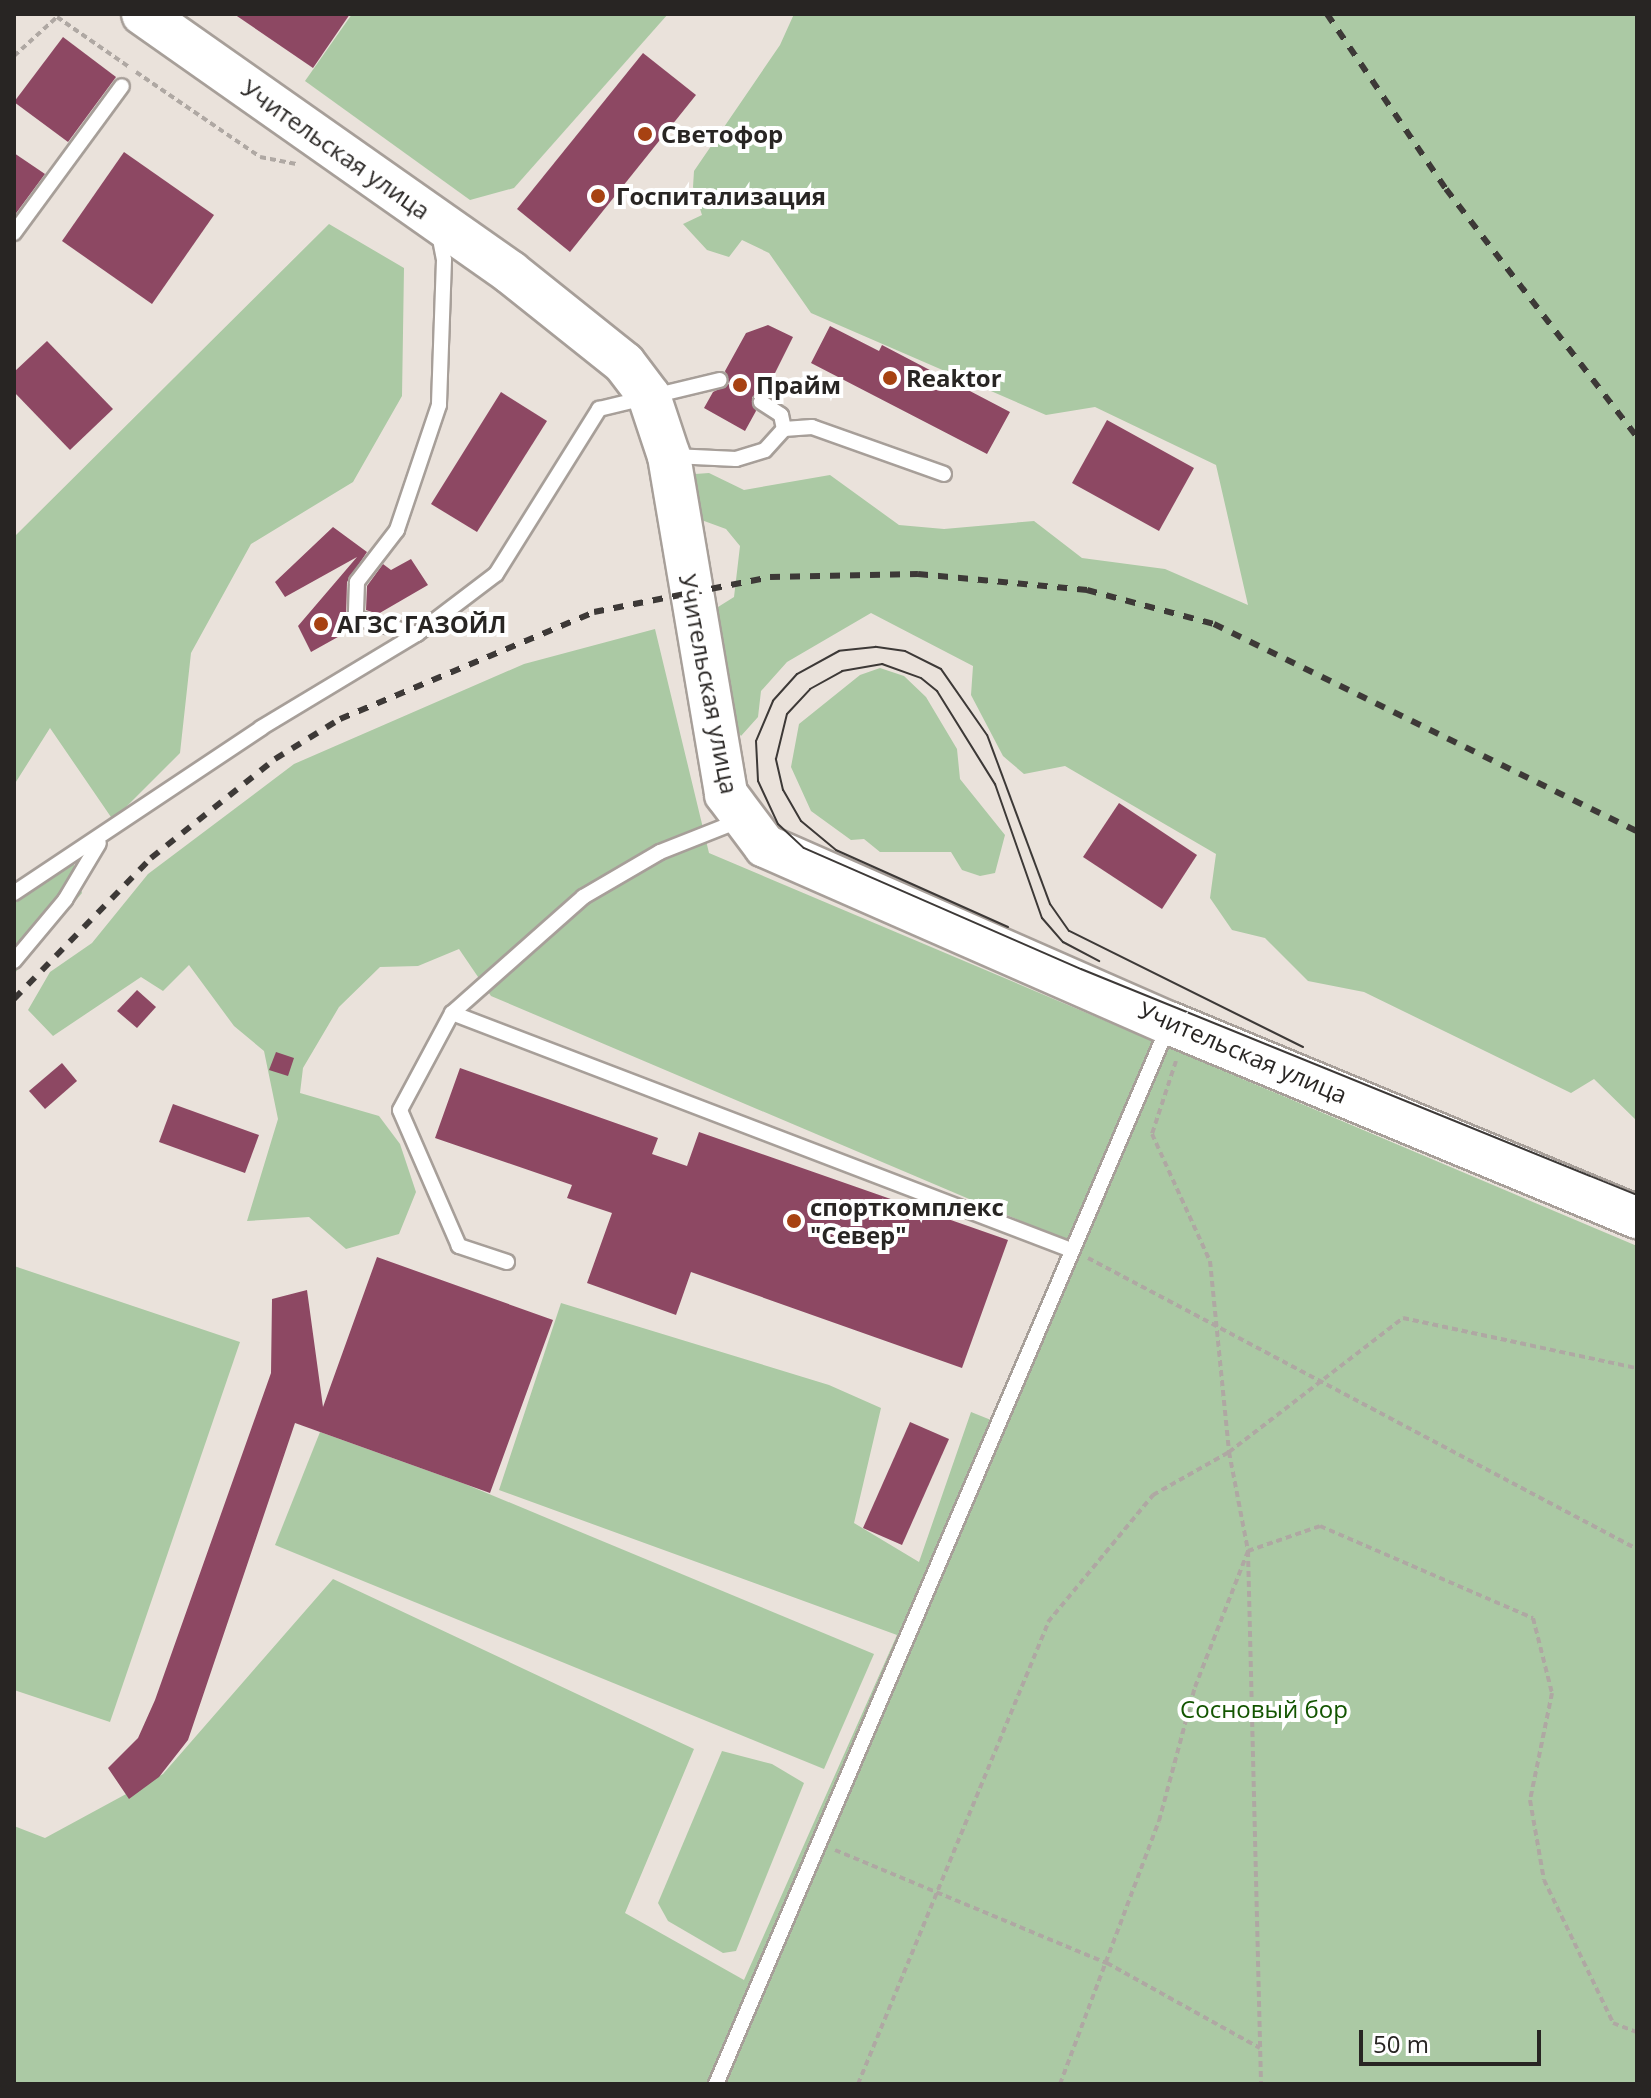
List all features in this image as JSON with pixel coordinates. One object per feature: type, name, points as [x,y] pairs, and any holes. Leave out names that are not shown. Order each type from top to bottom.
[{"type":"main road","name":"Учительская улица","points":[[143,14],[436,218],[590,333],[624,363],[649,396],[669,456],[726,794],[741,820],[765,846],[1166,1031],[1637,1217]]},
{"type":"lane","points":[[14,233],[122,86]]},
{"type":"lane","points":[[417,634],[356,618],[357,582],[397,530],[439,405],[444,260],[436,218]]},
{"type":"lane","points":[[14,893],[102,839],[261,728],[417,634],[496,574],[599,409],[720,380]]},
{"type":"lane","points":[[761,402],[781,415],[784,429]]},
{"type":"lane","points":[[669,456],[736,459],[765,450],[784,429],[812,427],[944,474]]},
{"type":"lane","points":[[507,1262],[459,1246],[400,1110],[452,1013],[583,897],[660,852],[741,820]]},
{"type":"lane","points":[[14,961],[65,900],[102,839]]},
{"type":"lane","points":[[452,1013],[1071,1250]]},
{"type":"lane","points":[[716,2084],[822,1844],[1166,1031]]},
{"type":"path","points":[[14,56],[58,16],[260,157],[310,166]]},
{"type":"path","points":[[1166,1031],[1179,1065],[1152,1134],[1210,1261],[1229,1452],[1248,1551],[1261,2084]]},
{"type":"path","points":[[1071,1250],[1637,1549]]},
{"type":"path","points":[[858,2084],[1048,1622],[1153,1495],[1229,1452],[1403,1318],[1637,1368]]},
{"type":"path","points":[[1060,2084],[1159,1821],[1195,1687],[1248,1551],[1320,1526],[1533,1618],[1552,1693],[1530,1800],[1544,1880],[1613,2023],[1637,2032]]},
{"type":"path","points":[[822,1844],[1107,1963],[1260,2048]]},
{"type":"green space","points":[[352,14],[668,14],[514,188],[470,200],[305,81]]},
{"type":"green space","points":[[794,14],[1637,14],[1637,1121],[1594,1079],[1571,1093],[1364,992],[1308,981],[1265,938],[1232,930],[1210,898],[1216,854],[1065,766],[1024,774],[1003,756],[971,695],[973,666],[871,613],[787,662],[761,691],[758,717],[741,736],[725,712],[710,612],[734,597],[740,546],[726,529],[696,518],[681,475],[709,473],[744,490],[830,475],[899,525],[944,529],[1034,521],[1082,558],[1165,569],[1248,605],[1216,465],[1095,407],[1046,415],[811,313],[769,253],[742,240],[729,257],[707,250],[683,224],[702,215],[693,187],[694,171],[780,45]]},
{"type":"green space","points":[[329,224],[404,268],[402,396],[353,482],[251,544],[191,653],[180,753],[113,820],[50,728],[14,785],[14,537]]},
{"type":"green space","name":"Сосновый бор","points":[[655,629],[709,853],[1637,1246],[1637,2084],[14,2084],[14,1826],[45,1838],[163,1774],[333,1579],[694,1749],[625,1913],[744,1980],[897,1635],[499,1490],[561,1303],[829,1385],[881,1408],[854,1523],[919,1562],[971,1412],[991,1420],[1066,1261],[1068,1241],[491,996],[459,949],[418,966],[380,967],[339,1007],[303,1068],[300,1093],[379,1116],[400,1144],[416,1192],[399,1234],[346,1249],[309,1217],[247,1221],[278,1119],[264,1051],[234,1026],[189,965],[163,991],[141,977],[53,1036],[28,1010],[50,972],[92,943],[148,874],[294,764],[524,664]]},
{"type":"green space","points":[[880,668],[904,676],[926,697],[957,749],[960,779],[1005,835],[995,873],[980,876],[962,870],[951,852],[880,852],[864,839],[851,840],[811,811],[791,767],[799,724],[860,675]]},
{"type":"green space","points":[[73,862],[82,893],[14,974],[14,902]]},
{"type":"green space","points":[[14,1266],[240,1342],[110,1722],[14,1690]]},
{"type":"green space","points":[[320,1432],[465,1484],[874,1654],[824,1769],[275,1545]]},
{"type":"green space","points":[[722,1751],[772,1764],[804,1783],[736,1951],[723,1953],[668,1921],[658,1903]]},
{"type":"building","points":[[234,14],[350,14],[313,68]]},
{"type":"building","points":[[63,37],[116,77],[68,142],[14,102]]},
{"type":"building","points":[[643,53],[696,95],[570,252],[517,209]]},
{"type":"building","points":[[124,152],[214,215],[152,304],[62,241]]},
{"type":"building","points":[[14,153],[45,174],[14,216]]},
{"type":"building","points":[[768,325],[793,337],[765,393],[752,397],[756,411],[745,431],[704,408],[713,392],[729,384],[725,371],[746,333]]},
{"type":"building","points":[[830,326],[879,351],[882,345],[1010,412],[987,454],[811,363]]},
{"type":"building","points":[[47,341],[113,409],[70,450],[14,392],[14,372]]},
{"type":"building","points":[[501,392],[547,421],[477,532],[431,504]]},
{"type":"building","points":[[1107,420],[1194,468],[1159,531],[1072,483]]},
{"type":"building","points":[[333,527],[367,552],[347,582],[346,618],[354,628],[311,652],[298,626],[357,557],[285,597],[275,582]]},
{"type":"building","points":[[411,559],[428,585],[378,614],[366,610],[367,586],[383,564],[391,570]]},
{"type":"building","points":[[1119,803],[1197,855],[1162,909],[1083,857]]},
{"type":"building","points":[[137,990],[156,1007],[137,1028],[117,1011]]},
{"type":"building","points":[[276,1052],[294,1058],[288,1076],[269,1070]]},
{"type":"building","points":[[62,1063],[77,1081],[45,1109],[29,1091]]},
{"type":"building","name":"спорткомплекс \"Север\"","points":[[460,1068],[658,1138],[652,1154],[687,1166],[699,1132],[1008,1240],[962,1368],[691,1272],[676,1315],[587,1283],[612,1213],[567,1198],[572,1185],[435,1138]]},
{"type":"building","points":[[173,1104],[259,1135],[245,1173],[159,1142]]},
{"type":"building","points":[[377,1257],[553,1320],[490,1493],[295,1423],[188,1740],[159,1777],[129,1799],[108,1768],[138,1738],[155,1700],[271,1373],[272,1299],[307,1290],[323,1407]]},
{"type":"building","points":[[910,1422],[949,1439],[902,1545],[863,1528]]},
{"type":"tram line","points":[[1303,1047],[1069,931],[1050,904],[987,735],[941,669],[905,651],[875,647],[839,651],[797,674],[773,701],[756,741],[758,781],[778,824],[804,848],[1081,969],[1637,1195]]},
{"type":"tram line","points":[[1008,927],[836,850],[801,821],[783,790],[776,759],[787,714],[810,689],[842,671],[882,664],[921,678],[937,691],[995,784],[1042,918],[1063,942],[1099,961]]},
{"type":"railway","points":[[1327,14],[1446,189],[1637,437]]},
{"type":"railway","points":[[14,999],[151,858],[275,759],[340,719],[594,612],[770,577],[918,574],[1087,590],[1214,624],[1637,831]]},
{"type":"place","name":"Светофор","points":[[645,134]]},
{"type":"place","name":"Госпитализация","points":[[598,196]]},
{"type":"place","name":"Reaktor","points":[[890,378]]},
{"type":"place","name":"Прайм","points":[[740,385]]},
{"type":"place","name":"АГЗС ГАЗОЙЛ","points":[[321,624]]},
{"type":"place","name":"спорткомплекс \"Север\"","points":[[794,1221]]}]
